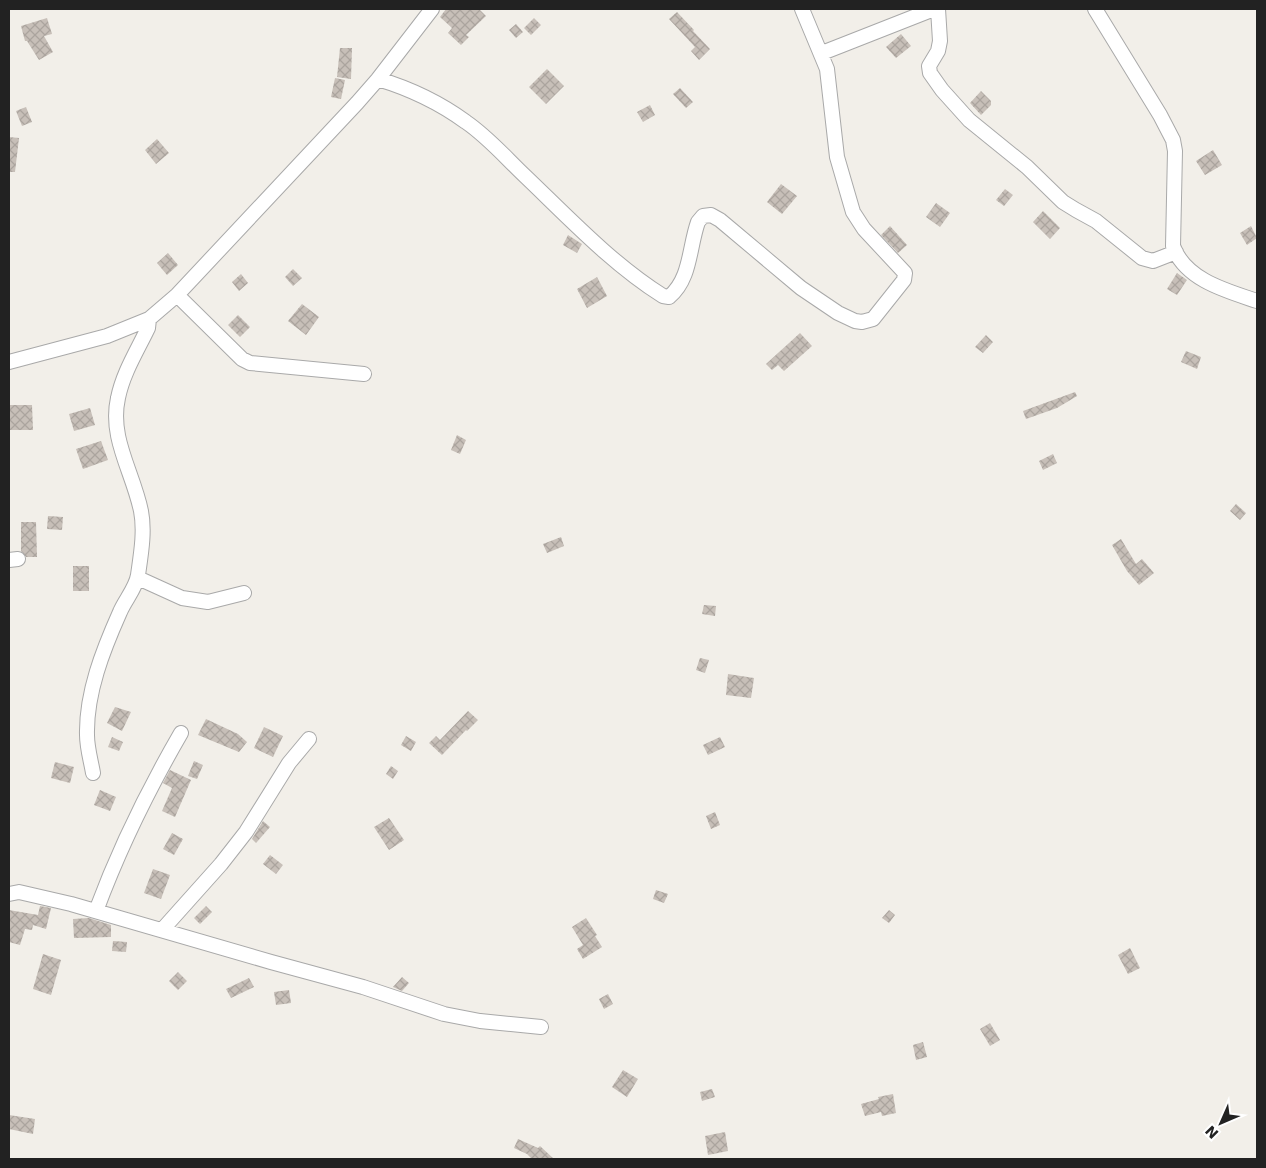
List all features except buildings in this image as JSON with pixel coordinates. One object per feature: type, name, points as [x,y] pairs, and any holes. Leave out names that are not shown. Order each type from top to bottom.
[{"type":"street","points":[[9,362],[107,336],[149,319],[177,295],[378,79],[432,9]]},
{"type":"street","points":[[378,79],[396,84],[466,121],[620,265],[663,296],[669,297],[681,283],[687,269],[698,222],[703,216],[711,215],[720,220],[801,288],[838,313],[854,321],[869,321],[876,317],[904,280],[905,273],[864,229],[853,212],[837,157],[827,69],[822,53],[802,9]]},
{"type":"street","points":[[822,53],[934,9]]},
{"type":"street","points":[[938,9],[940,41],[938,51],[929,66],[930,73],[942,90],[969,120],[1027,168],[1063,202],[1096,221],[1142,258],[1153,261],[1176,252]]},
{"type":"street","points":[[1095,9],[1156,108],[1173,140],[1175,151],[1173,246],[1176,252],[1192,270],[1208,282],[1223,290],[1257,301]]},
{"type":"street","points":[[177,295],[242,359],[250,363],[364,374]]},
{"type":"street","points":[[93,773],[86,737],[89,704],[102,659],[120,610],[138,578],[142,537],[141,513],[134,485],[119,447],[116,431],[117,399],[122,381],[148,328],[149,319]]},
{"type":"street","points":[[138,578],[182,598],[208,602],[244,593]]},
{"type":"street","points":[[96,911],[113,864],[162,766],[181,733]]},
{"type":"street","points":[[162,930],[221,864],[246,832],[289,763],[309,739]]},
{"type":"street","points":[[9,894],[19,892],[96,911],[363,986],[444,1014],[480,1021],[541,1027]]}]
